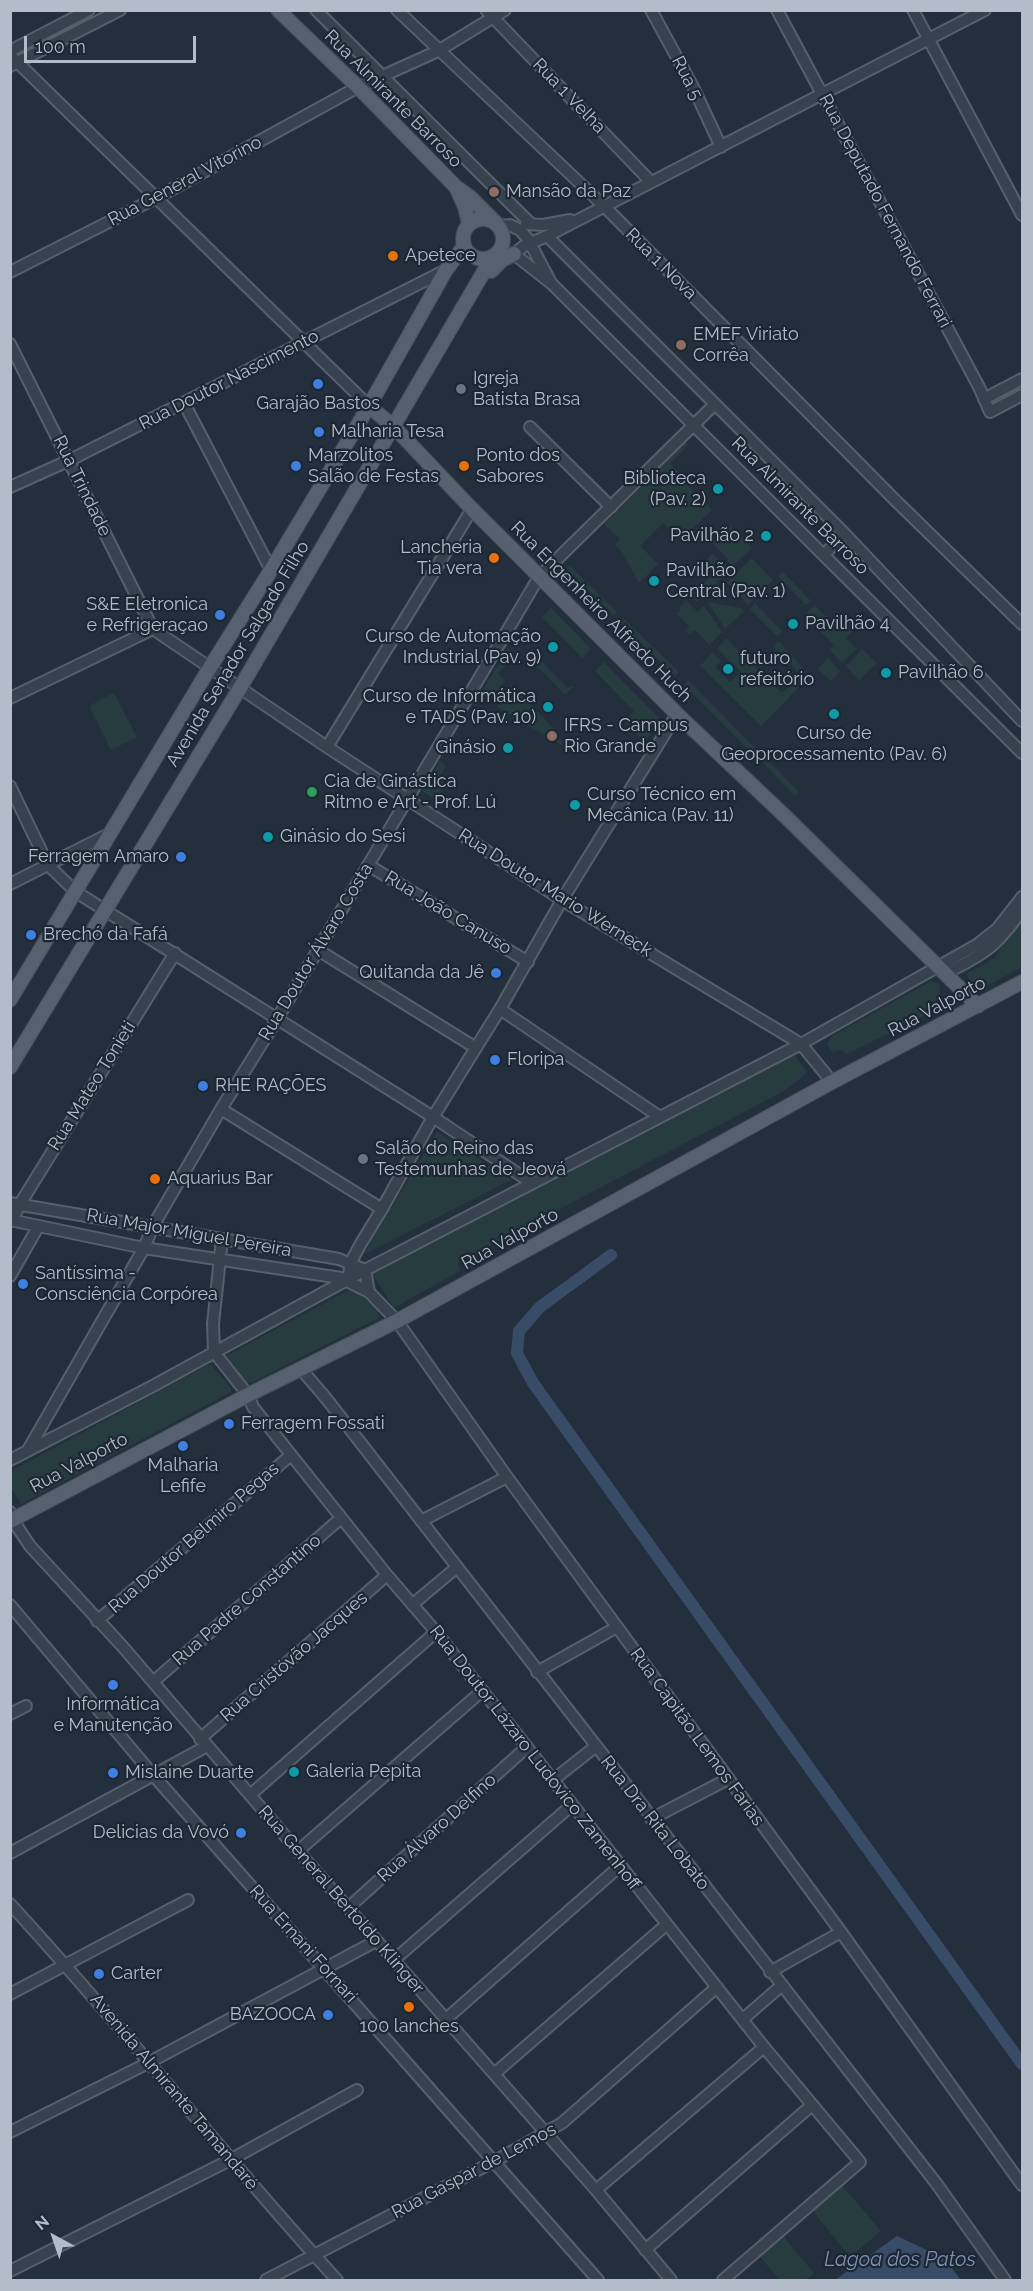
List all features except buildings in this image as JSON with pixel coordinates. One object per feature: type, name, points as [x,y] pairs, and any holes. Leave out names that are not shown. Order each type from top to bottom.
[{"type":"main road","name":"Rua Almirante Barroso","points":[[278,10],[358,87],[456,188],[469,196],[502,225]]},
{"type":"main road","name":"Rua Almirante Barroso","points":[[456,188],[469,224]]},
{"type":"main road","points":[[483,219],[502,225],[503,242],[495,255],[476,258],[464,246],[464,235],[469,224],[483,219]]},
{"type":"main road","name":"Avenida Senador Salgado Filho","points":[[10,1000],[209,669],[272,570],[446,270],[464,246]]},
{"type":"main road","points":[[469,298],[493,268],[514,254]]},
{"type":"main road","name":"Avenida Senador Salgado Filho","points":[[10,1067],[240,688],[495,255]]},
{"type":"main road","name":"Rua Engenheiro Alfredo Huch","points":[[369,406],[394,427],[539,577],[978,1006]]},
{"type":"main road","name":"Rua Valporto","points":[[11,1517],[397,1321],[832,1082],[1023,982]]},
{"type":"street","points":[[13,59],[89,10]]},
{"type":"street","points":[[13,59],[120,10]]},
{"type":"street","name":"Rua Almirante Barroso","points":[[316,10],[531,224]]},
{"type":"street","name":"Rua 1 Nova","points":[[397,10],[604,206],[895,500],[1023,624]]},
{"type":"street","name":"Rua General Vitorino","points":[[10,272],[156,198],[358,87],[438,51],[489,14],[505,10]]},
{"type":"street","name":"Rua 5","points":[[651,10],[693,87],[721,147]]},
{"type":"street","name":"Rua Deputado Fernando Ferrari","points":[[777,10],[990,412],[1023,395]]},
{"type":"street","points":[[913,10],[1023,215]]},
{"type":"street","points":[[495,255],[514,254],[530,243],[585,217],[985,10]]},
{"type":"street","name":"Rua 1 Velha","points":[[489,14],[651,183]]},
{"type":"street","points":[[13,59],[369,406]]},
{"type":"street","points":[[502,225],[543,225],[585,217]]},
{"type":"street","name":"Rua Almirante Barroso","points":[[502,225],[520,230],[530,243],[552,284]]},
{"type":"street","points":[[547,236],[844,533],[1023,721]]},
{"type":"street","name":"Rua Almirante Barroso","points":[[514,254],[552,284],[1023,753]]},
{"type":"street","name":"Rua Doutor Nascimento","points":[[10,488],[446,270]]},
{"type":"street","name":"Rua Trindade","points":[[10,344],[153,629]]},
{"type":"street","points":[[984,399],[1023,379]]},
{"type":"street","points":[[184,403],[272,570]]},
{"type":"street","name":"Rua Doutor Álvaro Costa","points":[[28,1450],[221,1109],[277,1019],[539,577],[715,404]]},
{"type":"street","points":[[530,427],[611,507]]},
{"type":"street","points":[[327,747],[472,509]]},
{"type":"street","points":[[824,555],[844,533]]},
{"type":"street","points":[[10,698],[153,629]]},
{"type":"street","name":"Rua Doutor Mario Werneck","points":[[153,629],[209,669],[562,900],[801,1044],[832,1082]]},
{"type":"street","points":[[348,1280],[351,1262],[433,1117],[528,962],[562,900],[678,714]]},
{"type":"street","points":[[10,786],[48,865],[76,892],[433,1117],[532,1183]]},
{"type":"street","points":[[10,884],[111,833]]},
{"type":"street","name":"Rua João Canuso","points":[[368,865],[528,962]]},
{"type":"street","points":[[943,970],[997,929],[1023,897]]},
{"type":"street","points":[[943,970],[988,951],[1008,931],[1023,910]]},
{"type":"street","points":[[318,950],[476,1048]]},
{"type":"street","name":"Rua Mateo Tonieti","points":[[11,1220],[15,1203],[175,953]]},
{"type":"street","name":"Rua Valporto","points":[[10,1460],[364,1270],[943,970]]},
{"type":"street","points":[[500,1009],[660,1117]]},
{"type":"street","points":[[221,1109],[382,1209]]},
{"type":"street","name":"Rua Major Miguel Pereira","points":[[15,1203],[351,1262],[364,1270]]},
{"type":"street","name":"Rua Major Miguel Pereira","points":[[11,1220],[220,1262],[348,1280]]},
{"type":"street","points":[[10,1276],[38,1227]]},
{"type":"street","points":[[214,1352],[213,1324],[222,1239]]},
{"type":"street","points":[[364,1270],[369,1292]]},
{"type":"street","name":"Rua Capitão Lemos Farias","points":[[348,1280],[369,1292],[397,1321],[507,1477],[841,1932],[1023,2185]]},
{"type":"street","name":"Rua Doutor Lázaro Ludovico Zamenhoff","points":[[214,1352],[248,1395],[252,1407],[387,1575],[436,1632],[764,2047],[860,2162],[723,2280]]},
{"type":"street","name":"Rua Dra Rita Lobato","points":[[301,1369],[936,2183],[1005,2280]]},
{"type":"street","name":"Rua Doutor Belmiro Pegas","points":[[97,1622],[291,1455]]},
{"type":"street","points":[[421,1521],[507,1477]]},
{"type":"street","name":"Rua General Bertoldo Klinger","points":[[11,1517],[30,1546],[153,1682],[376,1941],[596,2190],[671,2280]]},
{"type":"street","name":"Rua Padre Constantino","points":[[153,1682],[341,1518]]},
{"type":"street","points":[[413,1604],[456,1568]]},
{"type":"street","name":"Rua Cristóvão Jacques","points":[[10,1853],[154,1776],[204,1742],[387,1575]]},
{"type":"street","name":"Rua Ernani Fornari","points":[[10,1605],[154,1776],[598,2280]]},
{"type":"street","points":[[537,1672],[616,1627]]},
{"type":"street","points":[[250,1795],[436,1632]]},
{"type":"street","points":[[298,1851],[482,1691]]},
{"type":"street","points":[[10,1714],[26,1706]]},
{"type":"street","name":"Rua Álvaro Delfino","points":[[348,1908],[527,1747]]},
{"type":"street","points":[[553,1780],[595,1747]]},
{"type":"street","points":[[651,1819],[728,1779]]},
{"type":"street","points":[[394,1960],[572,1805]]},
{"type":"street","points":[[446,2019],[620,1866]]},
{"type":"street","points":[[10,1994],[67,1966],[188,1900]]},
{"type":"street","name":"Avenida Almirante Tamandaré","points":[[10,1904],[67,1966],[230,2160],[337,2280]]},
{"type":"street","points":[[494,2074],[666,1925]]},
{"type":"street","points":[[770,1972],[841,1932]]},
{"type":"street","points":[[10,2132],[148,2063],[376,1941]]},
{"type":"street","points":[[743,2019],[781,1986]]},
{"type":"street","name":"Rua Gaspar de Lemos","points":[[266,2280],[546,2134],[717,1987]]},
{"type":"street","points":[[596,2190],[764,2047]]},
{"type":"street","points":[[10,2271],[230,2160],[357,2090]]},
{"type":"street","points":[[645,2250],[812,2105]]},
{"type":"green space","points":[[686,442],[688,445],[670,464],[682,475],[680,478],[712,510],[681,540],[663,523],[640,546],[658,564],[639,583],[622,552],[615,545],[620,539],[604,524]]},
{"type":"green space","points":[[729,525],[752,548],[733,566],[712,543]]},
{"type":"green space","points":[[712,554],[731,569],[697,602],[691,596],[716,571],[706,560]]},
{"type":"green space","points":[[752,558],[773,580],[748,605],[727,583]]},
{"type":"green space","points":[[570,566],[617,612],[614,616],[567,569]]},
{"type":"green space","points":[[783,572],[811,601],[806,605],[778,576]]},
{"type":"green space","points":[[686,600],[698,612],[704,606],[722,632],[709,645],[695,630],[690,634],[686,630],[689,626],[677,614]]},
{"type":"green space","points":[[708,602],[741,608],[744,611],[725,629]]},
{"type":"green space","points":[[755,603],[782,631],[777,636],[750,609]]},
{"type":"green space","points":[[815,605],[840,631],[858,613],[864,620],[846,638],[857,649],[842,663],[830,650],[834,645],[804,615]]},
{"type":"green space","points":[[551,608],[591,649],[582,658],[542,617]]},
{"type":"green space","points":[[623,618],[679,672],[675,676],[620,623]]},
{"type":"green space","points":[[726,638],[782,693],[800,674],[773,646],[779,641],[806,672],[802,676],[806,680],[761,726],[700,666],[713,652],[721,661],[715,667],[730,682],[741,672],[717,649]]},
{"type":"green space","points":[[508,648],[515,656],[498,673],[505,681],[499,690],[486,690],[476,707],[474,706]]},
{"type":"green space","points":[[862,649],[877,663],[859,680],[846,666]]},
{"type":"green space","points":[[531,650],[568,688],[573,687],[565,695],[526,655]]},
{"type":"green space","points":[[828,658],[840,671],[831,681],[818,669]]},
{"type":"green space","points":[[604,662],[659,718],[645,743],[624,721],[634,711],[595,671]]},
{"type":"green space","points":[[688,680],[758,751],[755,756],[684,685]]},
{"type":"green space","points":[[511,685],[557,732],[556,735],[563,742],[561,745],[497,707]]},
{"type":"green space","points":[[114,693],[137,737],[111,750],[89,706]]},
{"type":"green space","points":[[765,757],[799,792],[795,796],[761,761]]},
{"type":"green space","points":[[440,761],[446,766],[439,777],[447,783],[436,800],[422,791]]},
{"type":"green space","points":[[1022,921],[1022,967],[983,988],[974,988],[966,974],[996,957]]},
{"type":"green space","points":[[931,981],[939,984],[941,1005],[939,1008],[847,1054],[841,1050],[832,1052],[827,1045],[832,1036]]},
{"type":"green space","points":[[794,1053],[807,1073],[784,1091],[457,1263],[460,1269],[458,1272],[394,1308],[371,1272]]},
{"type":"green space","points":[[437,1132],[511,1180],[363,1255]]},
{"type":"green space","points":[[349,1290],[355,1290],[377,1309],[379,1318],[251,1383],[245,1382],[226,1356]]},
{"type":"green space","points":[[206,1366],[212,1366],[231,1388],[231,1392],[21,1504],[11,1488],[11,1471]]},
{"type":"green space","points":[[841,2184],[881,2231],[850,2257],[811,2209]]},
{"type":"green space","points":[[783,2236],[814,2273],[806,2280],[780,2280],[759,2256]]},
{"type":"water","name":"Lagoa dos Patos","points":[[897,2236],[944,2258],[961,2280],[835,2280]]},
{"type":"waterway","points":[[611,1255],[540,1307],[519,1331],[517,1353],[533,1383],[1022,2064]]},
{"type":"place","name":"Mansão da Paz","points":[[494,192]]},
{"type":"place","name":"Apetece","points":[[393,256]]},
{"type":"place","name":"EMEF Viriato Corrêa","points":[[681,345]]},
{"type":"place","name":"Garajão Bastos","points":[[318,384]]},
{"type":"place","name":"Igreja Batista Brasa","points":[[461,389]]},
{"type":"place","name":"Malharia Tesa","points":[[319,432]]},
{"type":"place","name":"Marzolitos Salão de Festas","points":[[296,466]]},
{"type":"place","name":"Ponto dos Sabores","points":[[464,466]]},
{"type":"place","name":"Biblioteca (Pav. 2)","points":[[718,489]]},
{"type":"place","name":"Pavilhão 2","points":[[766,536]]},
{"type":"place","name":"Lancheria Tia vera","points":[[494,558]]},
{"type":"place","name":"Pavilhão Central (Pav. 1)","points":[[654,581]]},
{"type":"place","name":"S&E Eletronica e Refrigeraçao","points":[[220,615]]},
{"type":"place","name":"Pavilhão 4","points":[[793,624]]},
{"type":"place","name":"Curso de Automação Industrial (Pav. 9)","points":[[553,647]]},
{"type":"place","name":"futuro refeitório","points":[[728,669]]},
{"type":"place","name":"Pavilhão 6","points":[[886,673]]},
{"type":"place","name":"Curso de Informática e TADS (Pav. 10)","points":[[548,707]]},
{"type":"place","name":"Curso de Geoprocessamento (Pav. 6)","points":[[834,714]]},
{"type":"place","name":"IFRS - Campus Rio Grande","points":[[552,736]]},
{"type":"place","name":"Ginásio","points":[[508,748]]},
{"type":"place","name":"Cia de Ginástica Ritmo e Art - Prof. Lú","points":[[312,792]]},
{"type":"place","name":"Curso Técnico em Mecânica (Pav. 11)","points":[[575,805]]},
{"type":"place","name":"Ginásio do Sesi","points":[[268,837]]},
{"type":"place","name":"Ferragem Amaro","points":[[181,857]]},
{"type":"place","name":"Brechó da Fafá","points":[[31,935]]},
{"type":"place","name":"Quitanda da Jê","points":[[496,973]]},
{"type":"place","name":"Floripa","points":[[495,1060]]},
{"type":"place","name":"RHE RAÇÕES","points":[[203,1086]]},
{"type":"place","name":"Salão do Reino das Testemunhas de Jeová","points":[[363,1159]]},
{"type":"place","name":"Aquarius Bar","points":[[155,1179]]},
{"type":"place","name":"Santíssima - Consciência Corpórea","points":[[23,1284]]},
{"type":"place","name":"Ferragem Fossati","points":[[229,1424]]},
{"type":"place","name":"Malharia Lefife","points":[[183,1446]]},
{"type":"place","name":"Informática e Manutenção","points":[[113,1685]]},
{"type":"place","name":"Galeria Pepita","points":[[294,1772]]},
{"type":"place","name":"Mislaine Duarte","points":[[113,1773]]},
{"type":"place","name":"Delicias da Vovó","points":[[241,1833]]},
{"type":"place","name":"Carter","points":[[99,1974]]},
{"type":"place","name":"100 lanches","points":[[409,2007]]},
{"type":"place","name":"BAZOOCA","points":[[328,2015]]}]
